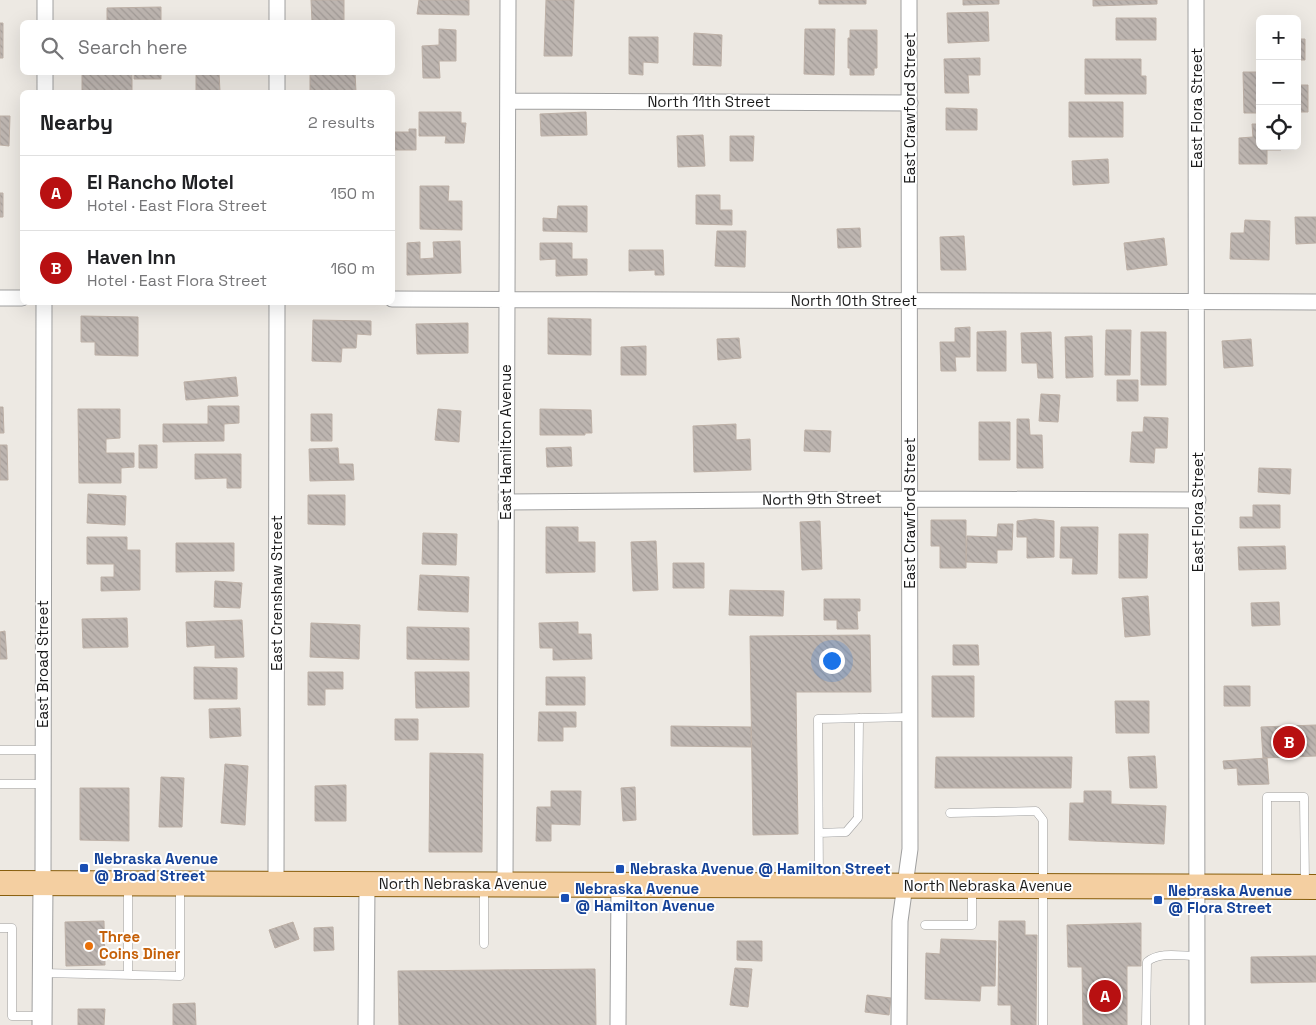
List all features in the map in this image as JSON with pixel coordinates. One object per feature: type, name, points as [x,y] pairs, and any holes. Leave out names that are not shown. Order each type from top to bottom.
[{"type":"main road","name":"North Nebraska Avenue","points":[[0,883],[1310,887]]},
{"type":"street","points":[[45,0],[45,20]]},
{"type":"street","points":[[277,0],[277,20]]},
{"type":"street","name":"East Hamilton Avenue","points":[[494,884],[506,502],[508,0]]},
{"type":"street","name":"East Crawford Street","points":[[899,1025],[900,922],[910,849],[909,0]]},
{"type":"street","name":"East Flora Street","points":[[1196,0],[1198,500],[1197,1025]]},
{"type":"street","points":[[45,75],[45,90]]},
{"type":"street","points":[[277,75],[277,90]]},
{"type":"street","name":"North 11th Street","points":[[508,100],[910,103]]},
{"type":"street","points":[[0,298],[20,298]]},
{"type":"street","name":"North 10th Street","points":[[395,299],[1316,302]]},
{"type":"street","name":"East Broad Street","points":[[42,1021],[44,305]]},
{"type":"street","name":"East Crenshaw Street","points":[[276,884],[277,305]]},
{"type":"street","name":"North 9th Street","points":[[506,502],[910,499],[1198,500]]},
{"type":"street","points":[[366,1025],[367,884]]},
{"type":"street","points":[[618,1025],[619,884]]},
{"type":"lane","points":[[819,886],[818,719],[910,717]]},
{"type":"lane","points":[[819,833],[846,832],[858,818],[859,718]]},
{"type":"lane","points":[[0,750],[43,750]]},
{"type":"lane","points":[[0,784],[43,784]]},
{"type":"lane","points":[[1267,886],[1267,797],[1304,797],[1310,887]]},
{"type":"lane","points":[[950,813],[1036,811],[1043,820],[1043,1025]]},
{"type":"lane","points":[[128,883],[128,975]]},
{"type":"lane","points":[[42,973],[180,976],[180,883]]},
{"type":"lane","points":[[484,944],[494,884]]},
{"type":"lane","points":[[925,925],[972,925],[972,886]]},
{"type":"lane","points":[[0,928],[12,928],[12,1016],[42,1021]]},
{"type":"lane","points":[[1146,1025],[1147,962],[1152,958],[1161,956],[1196,956]]},
{"type":"building","points":[[311,0],[344,0],[344,20],[312,20]]},
{"type":"building","points":[[419,0],[469,0],[469,15],[417,14]]},
{"type":"building","points":[[546,0],[574,0],[572,56],[544,56]]},
{"type":"building","points":[[819,0],[866,0],[866,4],[819,4]]},
{"type":"building","points":[[963,0],[999,0],[999,4],[963,5]]},
{"type":"building","points":[[1093,0],[1157,0],[1157,4],[1093,6]]},
{"type":"building","points":[[161,7],[161,20],[107,20],[107,8]]},
{"type":"building","points":[[988,12],[989,41],[948,43],[947,13]]},
{"type":"building","points":[[1116,18],[1156,18],[1156,40],[1116,40]]},
{"type":"building","points":[[0,23],[3,23],[3,58],[0,58]]},
{"type":"building","points":[[439,29],[456,30],[456,61],[439,61],[440,78],[423,78],[422,46],[439,45]]},
{"type":"building","points":[[805,29],[835,29],[834,75],[804,74]]},
{"type":"building","points":[[850,30],[877,30],[877,68],[874,68],[874,75],[850,75],[850,68],[848,68],[848,38],[850,38]]},
{"type":"building","points":[[694,33],[722,35],[721,66],[693,65]]},
{"type":"building","points":[[629,37],[658,37],[658,63],[643,62],[643,75],[629,74]]},
{"type":"building","points":[[1301,39],[1305,39],[1305,60],[1301,60]]},
{"type":"building","points":[[980,58],[980,75],[968,75],[969,93],[945,93],[944,59]]},
{"type":"building","points":[[1085,59],[1141,59],[1141,76],[1146,76],[1146,94],[1085,94]]},
{"type":"building","points":[[1243,72],[1256,72],[1256,113],[1244,113]]},
{"type":"building","points":[[82,75],[132,75],[132,90],[82,90]]},
{"type":"building","points":[[134,75],[161,75],[161,79],[134,79]]},
{"type":"building","points":[[196,75],[219,75],[220,90],[196,90]]},
{"type":"building","points":[[310,75],[355,75],[356,90],[310,90]]},
{"type":"building","points":[[1301,85],[1308,85],[1308,112],[1301,112]]},
{"type":"building","points":[[1069,102],[1123,102],[1123,137],[1069,137]]},
{"type":"building","points":[[946,108],[977,109],[977,130],[946,130]]},
{"type":"building","points":[[419,112],[461,112],[461,123],[466,123],[464,143],[445,143],[446,136],[419,136]]},
{"type":"building","points":[[586,112],[587,135],[541,136],[540,114]]},
{"type":"building","points":[[0,116],[10,116],[9,146],[0,145]]},
{"type":"building","points":[[1252,124],[1256,124],[1256,150],[1267,150],[1267,164],[1239,164],[1239,138],[1253,137]]},
{"type":"building","points":[[409,129],[416,129],[416,150],[395,150],[395,132],[409,132]]},
{"type":"building","points":[[703,135],[705,166],[678,167],[677,136]]},
{"type":"building","points":[[730,136],[754,136],[753,161],[730,161]]},
{"type":"building","points":[[1108,159],[1109,183],[1073,185],[1072,161]]},
{"type":"building","points":[[420,186],[449,186],[448,201],[462,201],[462,230],[420,229]]},
{"type":"building","points":[[0,193],[3,193],[3,217],[0,217]]},
{"type":"building","points":[[696,195],[720,195],[720,210],[732,210],[732,225],[696,224]]},
{"type":"building","points":[[558,206],[587,206],[587,232],[543,231],[543,218],[557,219]]},
{"type":"building","points":[[1295,217],[1316,217],[1316,243],[1296,244]]},
{"type":"building","points":[[1245,220],[1270,221],[1269,260],[1230,259],[1231,233],[1244,233]]},
{"type":"building","points":[[860,228],[861,247],[838,248],[837,229]]},
{"type":"building","points":[[717,231],[746,231],[745,267],[715,266]]},
{"type":"building","points":[[964,236],[966,270],[941,270],[940,237]]},
{"type":"building","points":[[1164,238],[1167,265],[1127,270],[1124,243]]},
{"type":"building","points":[[460,241],[461,273],[407,275],[407,243],[420,242],[420,259],[434,258],[433,242]]},
{"type":"building","points":[[540,243],[572,243],[572,259],[587,259],[587,275],[556,276],[556,259],[540,260]]},
{"type":"building","points":[[629,250],[663,250],[664,275],[655,275],[655,270],[629,271]]},
{"type":"building","points":[[81,316],[138,317],[138,356],[95,355],[95,342],[81,342]]},
{"type":"building","points":[[548,318],[591,319],[591,355],[548,354]]},
{"type":"building","points":[[313,320],[371,321],[371,335],[357,334],[356,348],[342,348],[341,362],[312,361]]},
{"type":"building","points":[[468,323],[468,353],[417,354],[416,324]]},
{"type":"building","points":[[970,327],[970,357],[955,357],[956,371],[941,371],[940,342],[955,342],[955,328]]},
{"type":"building","points":[[1106,330],[1131,330],[1130,375],[1105,375]]},
{"type":"building","points":[[1006,331],[1006,371],[977,371],[977,332]]},
{"type":"building","points":[[1051,332],[1053,378],[1038,378],[1037,363],[1022,363],[1021,333]]},
{"type":"building","points":[[1141,332],[1166,332],[1166,385],[1141,385]]},
{"type":"building","points":[[1092,336],[1093,377],[1066,378],[1065,337]]},
{"type":"building","points":[[739,338],[741,358],[718,360],[717,339]]},
{"type":"building","points":[[1251,339],[1253,366],[1224,368],[1222,341]]},
{"type":"building","points":[[646,346],[646,375],[621,375],[621,347]]},
{"type":"building","points":[[236,377],[238,396],[186,400],[184,382]]},
{"type":"building","points":[[1117,380],[1138,380],[1138,401],[1117,401]]},
{"type":"building","points":[[1041,394],[1060,395],[1058,422],[1039,421]]},
{"type":"building","points":[[208,406],[239,406],[239,423],[224,424],[224,441],[163,442],[163,424],[208,424]]},
{"type":"building","points":[[0,407],[3,407],[4,433],[0,433]]},
{"type":"building","points":[[78,409],[120,409],[120,438],[106,439],[106,453],[134,453],[134,467],[121,468],[121,483],[79,483]]},
{"type":"building","points":[[438,409],[461,411],[459,442],[435,440]]},
{"type":"building","points":[[540,409],[591,410],[592,433],[585,433],[585,435],[540,435]]},
{"type":"building","points":[[311,414],[332,414],[332,441],[311,441]]},
{"type":"building","points":[[1144,417],[1168,418],[1167,448],[1155,448],[1154,463],[1130,462],[1132,432],[1143,432]]},
{"type":"building","points":[[1017,419],[1029,419],[1030,435],[1042,435],[1043,468],[1017,468]]},
{"type":"building","points":[[979,422],[1010,422],[1010,460],[979,460]]},
{"type":"building","points":[[736,424],[736,440],[750,439],[751,470],[694,472],[693,426]]},
{"type":"building","points":[[805,430],[831,431],[830,452],[804,451]]},
{"type":"building","points":[[0,445],[7,445],[8,480],[0,480]]},
{"type":"building","points":[[139,445],[157,445],[157,468],[139,468]]},
{"type":"building","points":[[571,447],[572,466],[547,467],[546,448]]},
{"type":"building","points":[[338,448],[339,464],[353,464],[354,480],[310,481],[309,449]]},
{"type":"building","points":[[195,454],[241,454],[241,488],[227,488],[227,478],[195,479]]},
{"type":"building","points":[[1259,468],[1291,469],[1290,494],[1258,492]]},
{"type":"building","points":[[88,494],[126,496],[125,525],[87,523]]},
{"type":"building","points":[[308,495],[345,495],[345,525],[308,524]]},
{"type":"building","points":[[1253,505],[1280,505],[1280,528],[1240,528],[1240,517],[1253,517]]},
{"type":"building","points":[[1035,519],[1054,521],[1054,557],[1027,558],[1027,537],[1017,537],[1017,521]]},
{"type":"building","points":[[931,520],[966,520],[966,568],[940,568],[940,546],[931,546]]},
{"type":"building","points":[[820,521],[822,569],[802,570],[800,522]]},
{"type":"building","points":[[998,524],[1013,524],[1012,550],[997,550],[997,563],[966,562],[967,536],[997,537]]},
{"type":"building","points":[[546,527],[578,527],[578,542],[595,542],[595,572],[546,573]]},
{"type":"building","points":[[1061,527],[1098,527],[1097,574],[1072,574],[1073,558],[1060,558]]},
{"type":"building","points":[[423,533],[457,534],[456,565],[422,564]]},
{"type":"building","points":[[1119,534],[1148,534],[1147,578],[1119,578]]},
{"type":"building","points":[[87,537],[127,537],[127,550],[140,550],[140,590],[101,591],[101,577],[114,577],[114,564],[87,564]]},
{"type":"building","points":[[656,541],[658,590],[633,591],[631,542]]},
{"type":"building","points":[[176,543],[234,543],[234,571],[176,572]]},
{"type":"building","points":[[1285,546],[1286,569],[1239,570],[1238,547]]},
{"type":"building","points":[[673,563],[704,563],[704,588],[673,588]]},
{"type":"building","points":[[420,575],[469,577],[468,612],[418,610]]},
{"type":"building","points":[[215,581],[242,583],[240,608],[214,607]]},
{"type":"building","points":[[730,590],[784,591],[783,616],[729,615]]},
{"type":"building","points":[[1148,596],[1150,635],[1125,637],[1122,598]]},
{"type":"building","points":[[824,599],[860,599],[860,611],[857,611],[858,629],[837,629],[837,620],[824,620]]},
{"type":"building","points":[[1279,602],[1280,625],[1252,626],[1251,603]]},
{"type":"building","points":[[127,618],[128,647],[83,648],[82,619]]},
{"type":"building","points":[[242,620],[244,657],[215,658],[215,645],[187,647],[186,622]]},
{"type":"building","points":[[578,622],[578,634],[591,634],[592,659],[553,660],[553,648],[540,648],[539,623]]},
{"type":"building","points":[[311,623],[360,625],[359,659],[310,657]]},
{"type":"building","points":[[407,627],[469,628],[469,660],[407,659]]},
{"type":"building","points":[[5,631],[7,659],[0,659],[0,632]]},
{"type":"building","points":[[870,635],[871,692],[796,692],[798,834],[753,835],[750,636]]},
{"type":"building","points":[[953,645],[978,645],[979,665],[953,665]]},
{"type":"building","points":[[194,667],[237,668],[237,699],[194,699]]},
{"type":"building","points":[[308,672],[343,672],[343,689],[325,689],[325,705],[308,705]]},
{"type":"building","points":[[415,672],[469,672],[469,707],[416,708]]},
{"type":"building","points":[[932,676],[974,676],[974,717],[932,717]]},
{"type":"building","points":[[546,677],[585,677],[585,705],[546,705]]},
{"type":"building","points":[[1224,686],[1250,686],[1250,706],[1224,706]]},
{"type":"building","points":[[1115,701],[1149,701],[1149,733],[1116,733]]},
{"type":"building","points":[[240,708],[241,736],[210,738],[209,709]]},
{"type":"building","points":[[539,712],[576,712],[576,727],[563,727],[563,741],[538,741]]},
{"type":"building","points":[[395,719],[418,719],[418,740],[395,740]]},
{"type":"building","points":[[1316,725],[1316,756],[1263,758],[1261,727]]},
{"type":"building","points":[[671,726],[751,727],[751,747],[671,746]]},
{"type":"building","points":[[430,753],[483,754],[482,852],[429,852]]},
{"type":"building","points":[[1155,756],[1157,788],[1130,788],[1128,757]]},
{"type":"building","points":[[936,757],[1072,757],[1071,788],[935,788]]},
{"type":"building","points":[[1267,758],[1269,784],[1238,785],[1237,768],[1224,769],[1223,761]]},
{"type":"building","points":[[225,764],[248,766],[245,825],[221,823]]},
{"type":"building","points":[[161,777],[184,778],[182,827],[159,827]]},
{"type":"building","points":[[346,785],[346,821],[315,821],[315,786]]},
{"type":"building","points":[[635,787],[636,820],[623,821],[621,788]]},
{"type":"building","points":[[80,788],[129,788],[129,841],[80,840]]},
{"type":"building","points":[[551,791],[581,791],[580,825],[551,824],[551,841],[536,841],[537,807],[551,807]]},
{"type":"building","points":[[1084,791],[1111,791],[1111,804],[1166,806],[1164,844],[1069,840],[1070,803],[1084,803]]},
{"type":"building","points":[[104,921],[105,965],[66,966],[65,922]]},
{"type":"building","points":[[999,921],[1025,921],[1025,935],[1037,935],[1036,1025],[1011,1025],[1011,1005],[998,1005]]},
{"type":"building","points":[[293,922],[299,939],[275,948],[269,930]]},
{"type":"building","points":[[1141,923],[1141,966],[1127,966],[1127,1025],[1083,1025],[1082,967],[1068,967],[1067,925]]},
{"type":"building","points":[[333,927],[334,950],[314,951],[314,928]]},
{"type":"building","points":[[941,939],[996,941],[995,986],[981,986],[980,1001],[925,999],[926,953],[940,954]]},
{"type":"building","points":[[737,941],[762,941],[762,961],[737,960]]},
{"type":"building","points":[[1316,956],[1316,982],[1251,983],[1251,957]]},
{"type":"building","points":[[735,968],[752,969],[748,1007],[730,1005]]},
{"type":"building","points":[[595,969],[596,1025],[399,1025],[398,971]]},
{"type":"building","points":[[867,995],[891,998],[889,1015],[865,1012]]},
{"type":"building","points":[[195,1003],[196,1025],[173,1025],[173,1004]]},
{"type":"building","points":[[78,1009],[105,1009],[104,1025],[78,1025]]},
{"type":"place","name":"Haven Inn","points":[[1289,742]]},
{"type":"place","name":"Nebraska Avenue @ Broad Street","points":[[84,868]]},
{"type":"place","name":"Nebraska Avenue @ Hamilton Street","points":[[620,869]]},
{"type":"place","name":"Nebraska Avenue @ Hamilton Avenue","points":[[565,898]]},
{"type":"place","name":"Nebraska Avenue @ Flora Street","points":[[1158,900]]},
{"type":"place","name":"Three Coins Diner","points":[[89,946]]},
{"type":"place","name":"El Rancho Motel","points":[[1105,996]]}]
